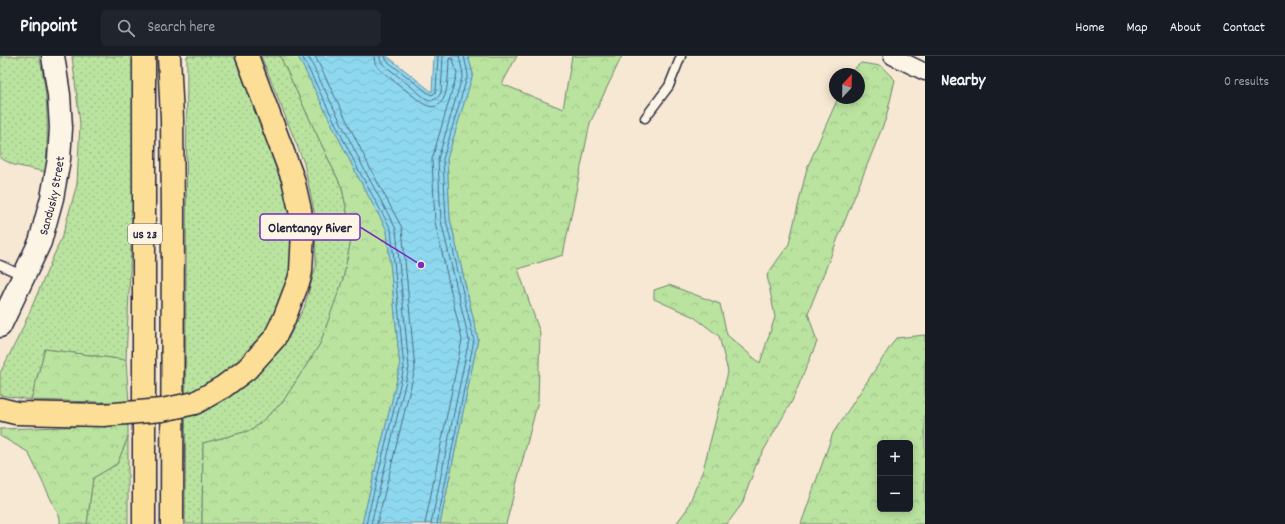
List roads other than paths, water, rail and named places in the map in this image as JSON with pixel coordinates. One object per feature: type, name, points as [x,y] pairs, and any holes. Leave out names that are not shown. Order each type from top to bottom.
[{"type":"highway","name":"US 23","points":[[144,56],[144,524]]},
{"type":"highway","name":"US 23","points":[[168,56],[172,119],[173,212],[172,524]]},
{"type":"highway","points":[[0,409],[16,413],[103,415],[162,410],[195,403],[223,387],[247,369],[274,339],[284,319],[301,271],[302,232],[300,210],[293,179],[247,56]]},
{"type":"street","name":"Sandusky Street","points":[[0,326],[40,242],[52,198],[59,159],[61,128],[59,96],[52,56]]},
{"type":"street","points":[[892,56],[925,72]]},
{"type":"lane","points":[[645,118],[669,86],[681,56]]},
{"type":"lane","points":[[0,265],[24,277]]},
{"type":"water","points":[[298,56],[387,56],[432,92],[434,56],[468,56],[473,74],[447,159],[450,219],[478,339],[440,524],[362,524],[400,367],[387,230],[356,173]]},
{"type":"place","name":"Olentangy River","points":[[421,265]]}]
